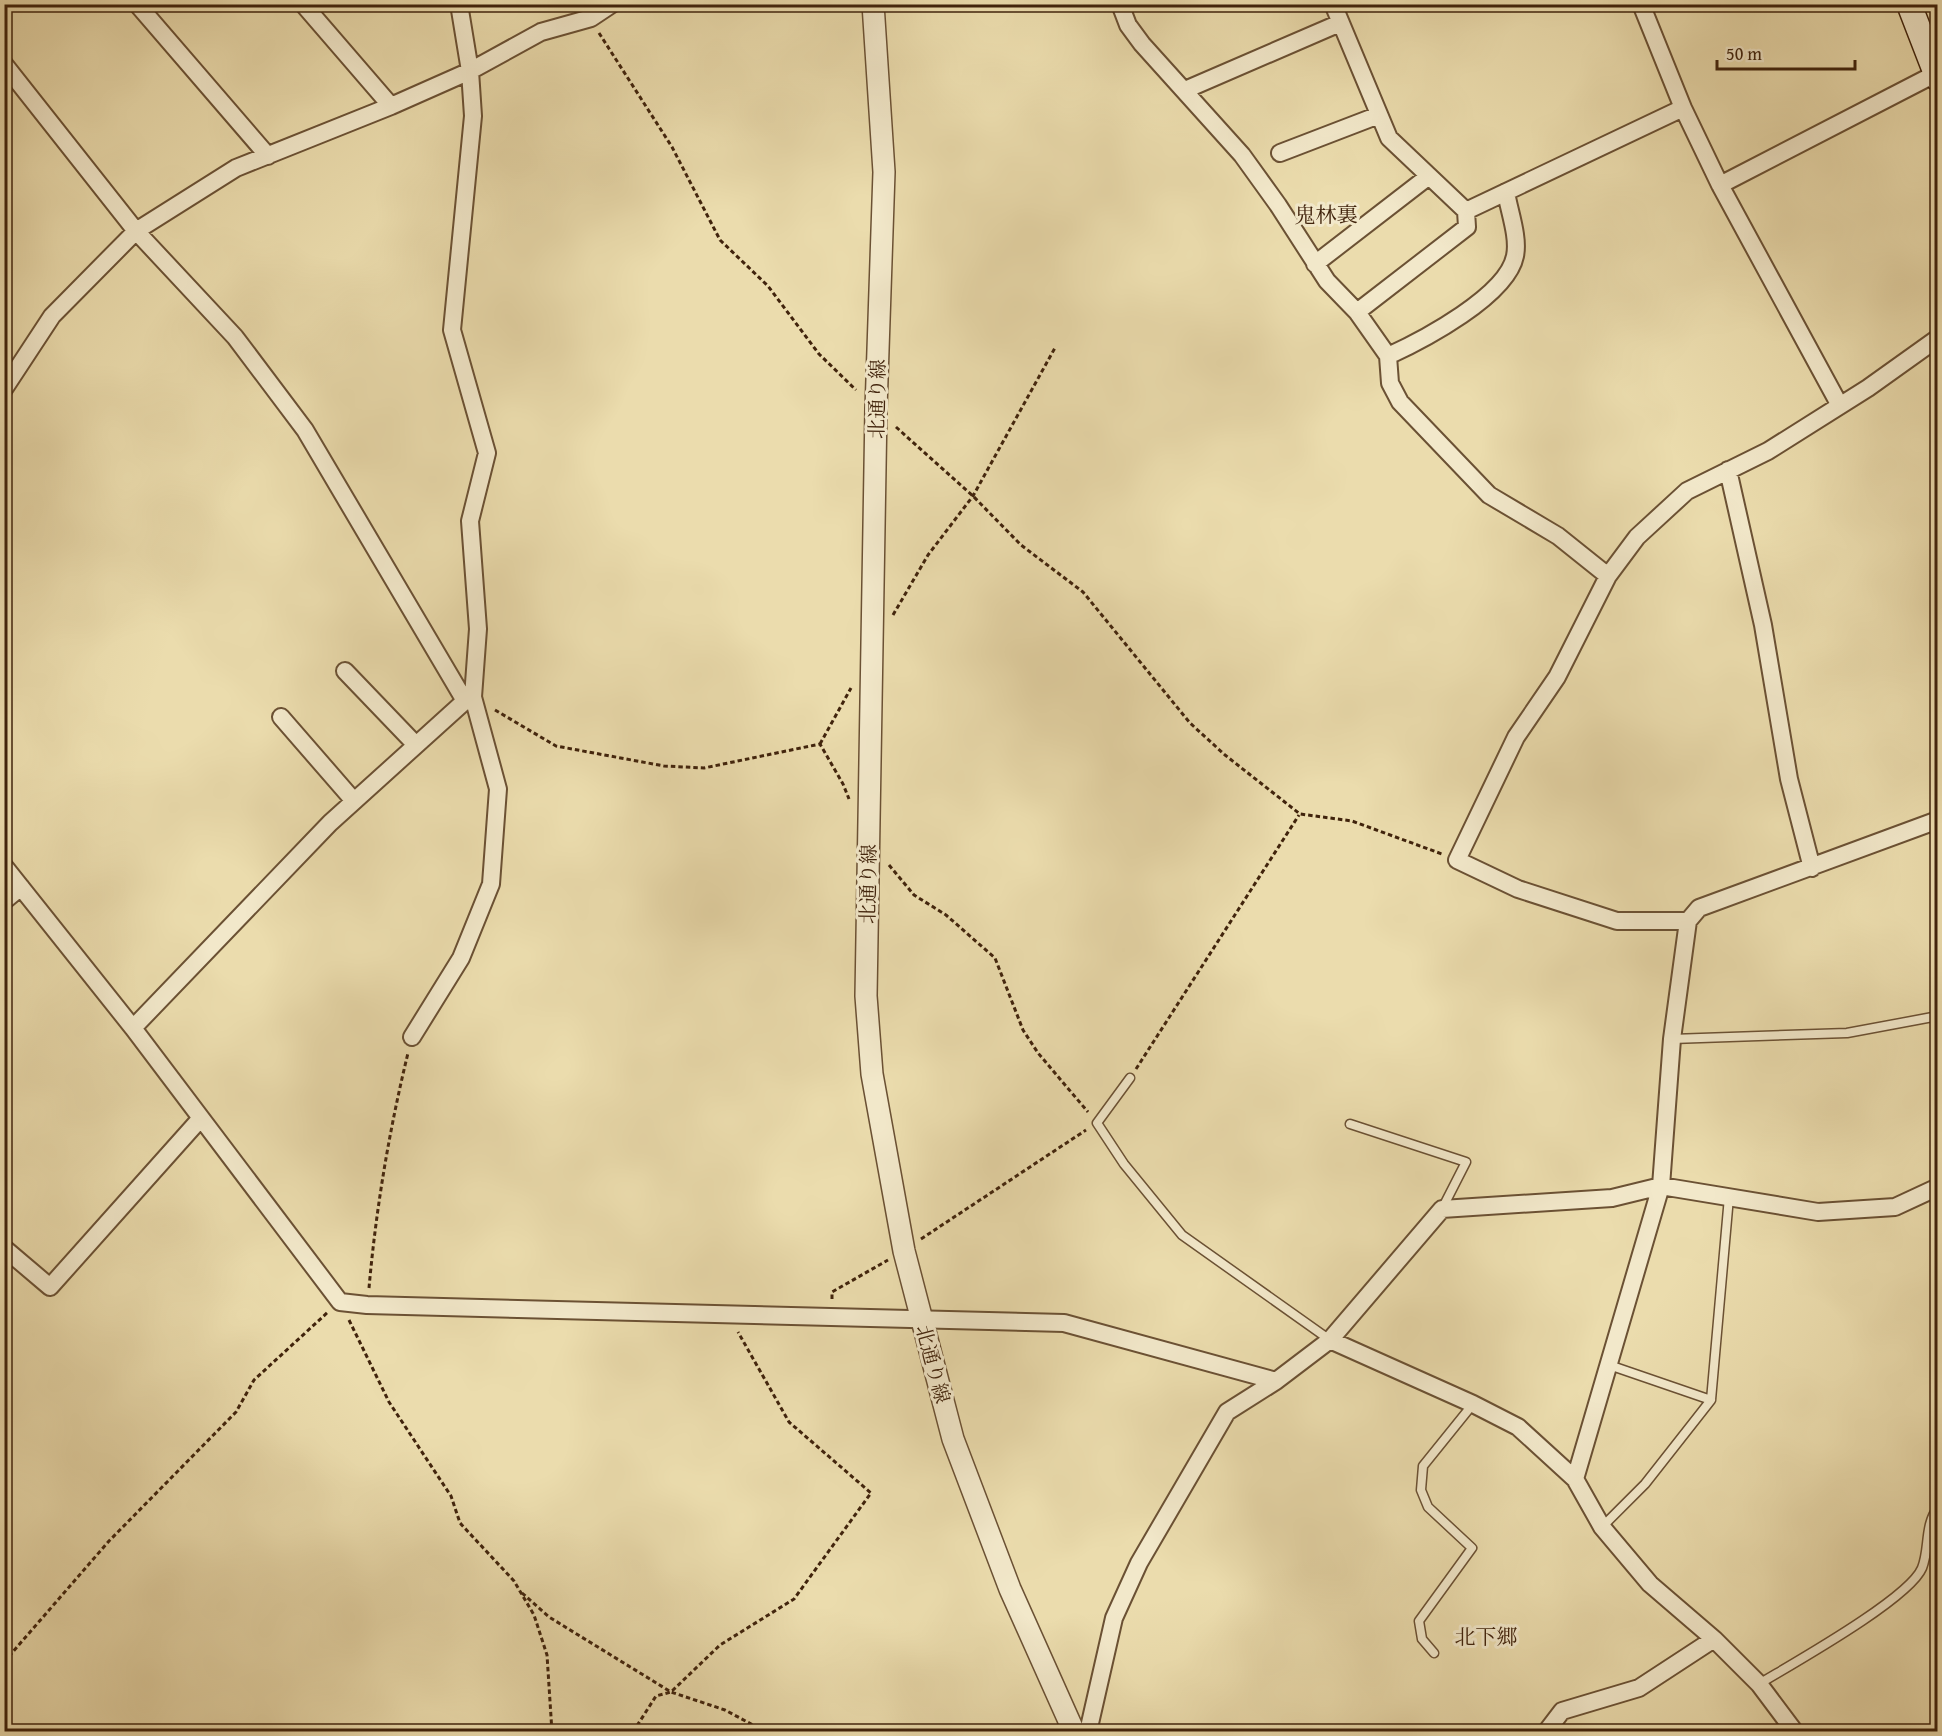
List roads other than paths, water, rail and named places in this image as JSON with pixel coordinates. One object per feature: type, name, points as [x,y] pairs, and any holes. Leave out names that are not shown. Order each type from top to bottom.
[{"type":"main road","points":[[1909,4],[1935,63]]},
{"type":"street","points":[[137,4],[268,156]]},
{"type":"street","points":[[303,4],[391,106]]},
{"type":"street","points":[[133,1028],[330,823],[469,699],[478,629],[470,521],[487,453],[452,330],[472,116],[470,71],[459,4]]},
{"type":"street","points":[[4,388],[52,316],[136,231],[236,168],[391,106],[470,71],[541,32],[591,18],[612,4]]},
{"type":"street","name":"北通り線","points":[[873,4],[884,172],[876,409],[866,996],[870,1052],[904,1251],[953,1439],[1010,1589],[1074,1731]]},
{"type":"street","points":[[1120,4],[1128,25],[1142,44],[1242,155],[1278,205],[1327,281],[1357,312],[1388,356],[1390,383],[1400,402],[1489,495],[1558,536],[1608,576]]},
{"type":"street","points":[[1333,4],[1389,138],[1466,211],[1467,227],[1357,312]]},
{"type":"street","points":[[1641,4],[1683,108],[1720,185],[1839,404]]},
{"type":"street","points":[[1185,90],[1340,23]]},
{"type":"street","points":[[1720,185],[1935,63]]},
{"type":"street","points":[[4,64],[136,231],[235,337],[305,430],[469,699],[498,789],[491,884],[460,958],[412,1037]]},
{"type":"street","points":[[1466,211],[1683,108]]},
{"type":"street","points":[[1280,153],[1379,115]]},
{"type":"street","points":[[1315,264],[1429,176]]},
{"type":"street","points":[[1388,356],[1433,335],[1505,280],[1516,254],[1506,192]]},
{"type":"street","points":[[1688,921],[1617,921],[1518,890],[1457,860],[1482,812],[1498,771],[1533,709],[1557,677],[1608,576],[1637,537],[1687,491],[1768,451],[1839,404],[1868,388],[1938,339]]},
{"type":"street","points":[[1728,470],[1763,625],[1789,779],[1812,868]]},
{"type":"street","points":[[345,671],[416,745]]},
{"type":"street","points":[[281,717],[354,801]]},
{"type":"street","points":[[1575,1479],[1661,1186],[1672,1039],[1688,921],[1699,908],[1938,820]]},
{"type":"street","points":[[4,866],[133,1028],[340,1302],[367,1305],[1064,1323],[1276,1381]]},
{"type":"street","points":[[4,901],[21,887]]},
{"type":"street","points":[[4,1248],[50,1287],[201,1118]]},
{"type":"street","points":[[1088,1731],[1114,1618],[1139,1563],[1227,1412],[1276,1381],[1330,1340],[1442,1209],[1612,1198],[1661,1186],[1818,1212],[1895,1207],[1938,1187]]},
{"type":"street","points":[[1330,1340],[1473,1404],[1518,1427],[1575,1479],[1602,1527],[1650,1584],[1714,1639],[1759,1684],[1795,1731]]},
{"type":"street","points":[[1546,1731],[1562,1711],[1640,1688],[1714,1639]]},
{"type":"lane","points":[[1672,1039],[1847,1033],[1938,1016]]},
{"type":"lane","points":[[1130,1078],[1097,1122],[1124,1164],[1182,1235],[1330,1340]]},
{"type":"lane","points":[[1350,1124],[1466,1162],[1442,1209]]},
{"type":"lane","points":[[1602,1527],[1645,1484],[1712,1400],[1729,1197]]},
{"type":"lane","points":[[1609,1365],[1712,1400]]},
{"type":"lane","points":[[1434,1653],[1422,1639],[1419,1621],[1472,1548],[1428,1507],[1421,1490],[1423,1466],[1473,1404]]},
{"type":"lane","points":[[1759,1684],[1853,1626],[1910,1586],[1922,1568],[1931,1516],[1938,1507]]},
{"type":"district","name":"鬼林裏","points":[[1326,215]]},
{"type":"district","name":"北下郷","points":[[1486,1637]]}]
